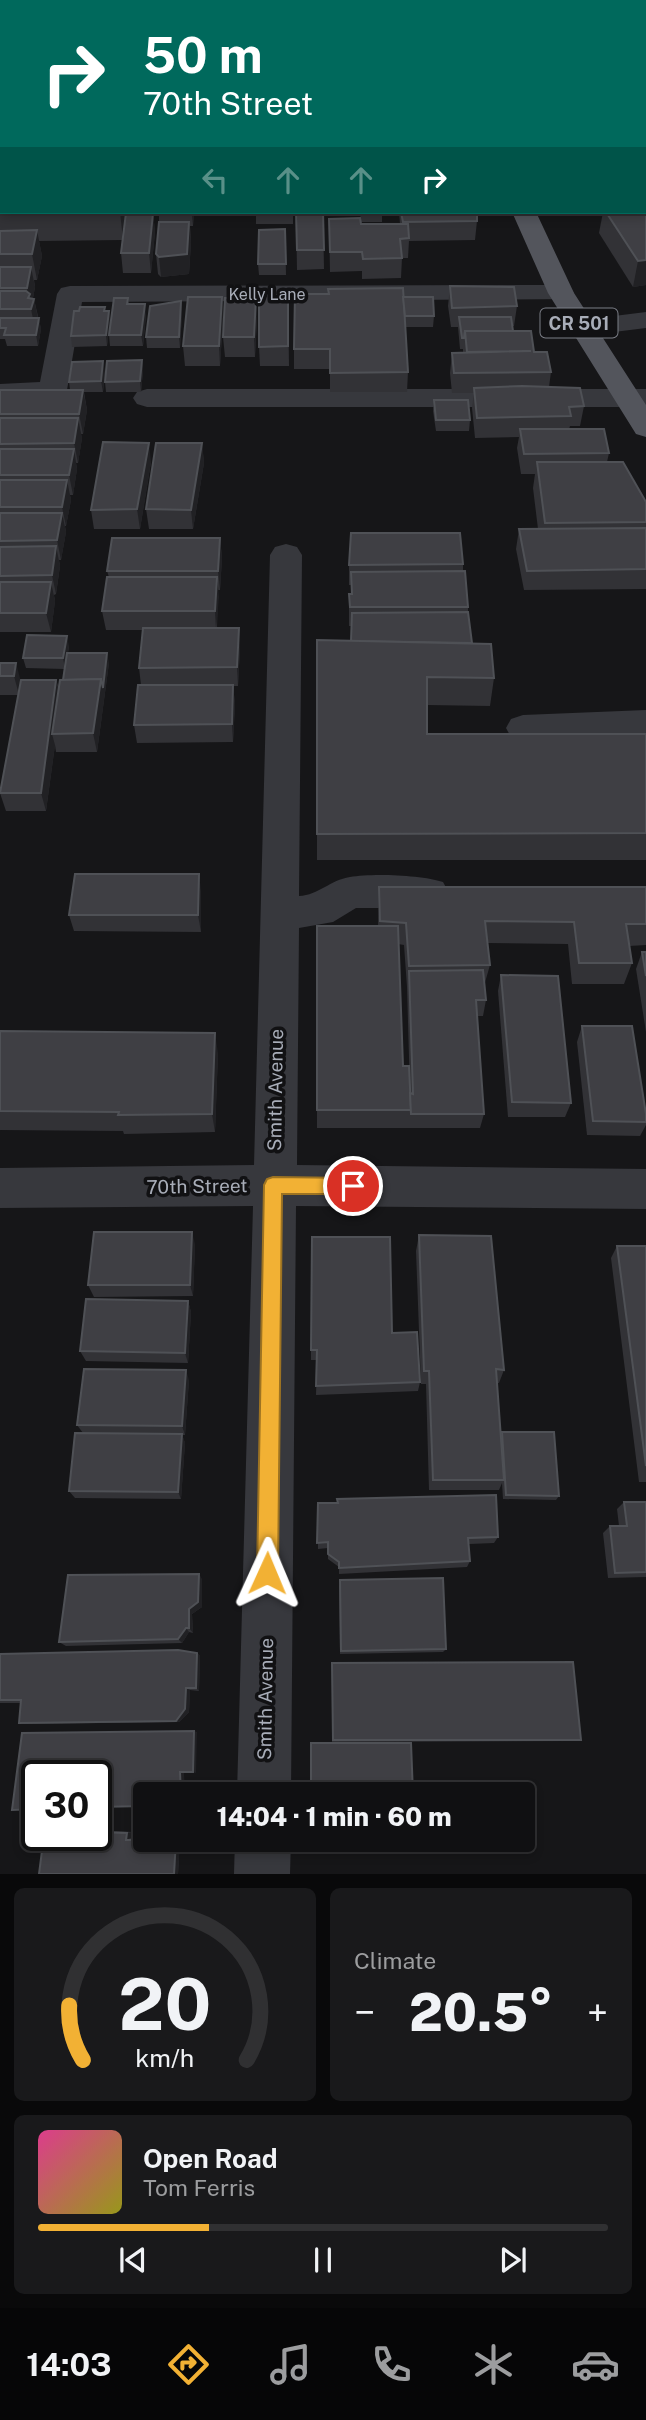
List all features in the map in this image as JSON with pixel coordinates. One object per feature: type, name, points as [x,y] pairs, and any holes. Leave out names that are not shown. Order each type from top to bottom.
[{"type":"main road","name":"CR 501","points":[[525,214],[561,293],[582,328],[637,398],[646,428]]},
{"type":"street","name":"Kelly Lane","points":[[0,393],[53,390],[70,294],[561,293]]},
{"type":"street","points":[[582,328],[646,320]]},
{"type":"street","points":[[147,398],[637,398]]},
{"type":"street","name":"Smith Avenue","points":[[264,1782],[286,555]]},
{"type":"street","points":[[523,728],[646,723]]},
{"type":"street","points":[[278,913],[320,911],[350,892],[471,893]]},
{"type":"street","name":"70th Street","points":[[0,1188],[273,1185],[646,1189]]},
{"type":"street","points":[[262,1874],[263,1852]]},
{"type":"building","points":[[0,214],[120,214],[120,215]]},
{"type":"building","points":[[126,214],[153,214],[149,253],[121,253]]},
{"type":"building","points":[[158,214],[192,214],[192,215]]},
{"type":"building","points":[[296,214],[323,214],[324,250],[297,250]]},
{"type":"building","points":[[401,214],[477,214],[477,221],[403,222]]},
{"type":"building","points":[[607,214],[646,214],[646,260],[638,261]]},
{"type":"building","points":[[360,218],[361,224],[408,224],[409,238],[400,239],[402,258],[363,259],[362,252],[330,252],[329,219]]},
{"type":"building","points":[[159,222],[189,222],[187,254],[159,257],[156,254]]},
{"type":"building","points":[[285,229],[286,264],[258,264],[259,230]]},
{"type":"building","points":[[37,230],[32,254],[0,254],[0,231]]},
{"type":"building","points":[[0,267],[31,267],[27,288],[0,288]]},
{"type":"building","points":[[450,286],[514,287],[517,306],[452,308]]},
{"type":"building","points":[[403,288],[408,372],[330,373],[330,349],[294,349],[295,294],[329,294],[328,289]]},
{"type":"building","points":[[0,291],[26,291],[30,294],[28,298],[34,299],[31,309],[0,309]]},
{"type":"building","points":[[259,295],[288,295],[288,346],[259,347]]},
{"type":"building","points":[[188,297],[222,297],[219,346],[183,346]]},
{"type":"building","points":[[256,297],[254,337],[223,337],[225,298]]},
{"type":"building","points":[[403,297],[433,297],[434,316],[405,316]]},
{"type":"building","points":[[114,298],[128,298],[127,304],[145,304],[141,335],[109,335]]},
{"type":"building","points":[[181,301],[179,337],[146,337],[150,306]]},
{"type":"building","points":[[80,307],[105,307],[104,311],[109,311],[106,335],[71,336],[74,311],[79,311]]},
{"type":"building","points":[[459,317],[511,317],[513,331],[465,331],[462,338]]},
{"type":"building","points":[[0,318],[39,318],[36,335],[4,335],[6,328],[0,328]]},
{"type":"building","points":[[465,331],[531,331],[534,352],[547,352],[551,372],[454,373],[452,353],[531,351],[467,352]]},
{"type":"building","points":[[142,360],[140,381],[105,382],[107,361]]},
{"type":"building","points":[[103,361],[101,381],[69,382],[72,362]]},
{"type":"building","points":[[474,388],[580,388],[584,406],[569,407],[571,416],[477,418]]},
{"type":"building","points":[[0,390],[83,390],[79,414],[0,414]]},
{"type":"building","points":[[434,400],[468,400],[470,420],[436,420]]},
{"type":"building","points":[[0,418],[78,418],[74,443],[0,444]]},
{"type":"building","points":[[520,429],[604,429],[609,453],[524,454]]},
{"type":"building","points":[[103,442],[149,443],[137,509],[91,510]]},
{"type":"building","points":[[156,443],[202,443],[191,510],[146,509]]},
{"type":"building","points":[[0,449],[74,449],[69,475],[0,475]]},
{"type":"building","points":[[537,462],[623,462],[646,502],[646,522],[545,523]]},
{"type":"building","points":[[0,480],[67,480],[62,507],[0,507]]},
{"type":"building","points":[[0,513],[62,513],[57,540],[0,541]]},
{"type":"building","points":[[646,528],[646,569],[527,571],[519,529]]},
{"type":"building","points":[[351,533],[460,533],[463,564],[349,565]]},
{"type":"building","points":[[112,538],[220,538],[218,571],[107,571]]},
{"type":"building","points":[[56,546],[52,575],[0,576],[0,547]]},
{"type":"building","points":[[465,571],[468,607],[350,607],[351,572]]},
{"type":"building","points":[[107,577],[217,577],[215,611],[102,611]]},
{"type":"building","points":[[0,582],[51,582],[46,613],[0,613]]},
{"type":"building","points":[[468,612],[472,643],[351,641],[352,613]]},
{"type":"building","points":[[143,628],[239,628],[237,667],[139,668]]},
{"type":"building","points":[[27,635],[67,636],[63,658],[23,658]]},
{"type":"building","points":[[317,640],[491,644],[494,678],[427,677],[427,734],[646,734],[646,833],[317,834]]},
{"type":"building","points":[[67,653],[107,653],[103,688],[101,679],[63,680]]},
{"type":"building","points":[[0,663],[16,663],[14,676],[0,676]]},
{"type":"building","points":[[101,679],[93,733],[52,734],[60,680]]},
{"type":"building","points":[[21,680],[56,680],[41,793],[0,793]]},
{"type":"building","points":[[138,685],[233,685],[232,724],[134,725]]},
{"type":"building","points":[[75,874],[199,874],[198,915],[69,915]]},
{"type":"building","points":[[379,887],[646,887],[646,924],[626,924],[632,963],[579,963],[574,922],[485,921],[490,965],[409,966],[406,923],[380,921]]},
{"type":"building","points":[[317,926],[398,926],[403,1066],[409,1066],[411,1110],[317,1110]]},
{"type":"building","points":[[642,952],[646,952],[646,976]]},
{"type":"building","points":[[483,970],[486,1000],[476,1000],[484,1114],[411,1114],[410,1093],[413,1094],[409,971]]},
{"type":"building","points":[[501,975],[558,976],[571,1103],[512,1102]]},
{"type":"building","points":[[582,1026],[632,1026],[646,1122],[593,1121]]},
{"type":"building","points":[[0,1031],[215,1033],[212,1114],[118,1115],[119,1112],[0,1111]]},
{"type":"building","points":[[94,1232],[192,1232],[190,1285],[88,1285]]},
{"type":"building","points":[[419,1235],[491,1236],[504,1370],[496,1369],[504,1480],[433,1480],[429,1371],[424,1371]]},
{"type":"building","points":[[312,1237],[390,1237],[392,1333],[417,1332],[420,1382],[316,1386],[317,1350],[311,1350]]},
{"type":"building","points":[[617,1246],[646,1246],[646,1466]]},
{"type":"building","points":[[86,1299],[188,1301],[185,1353],[80,1351]]},
{"type":"building","points":[[84,1369],[186,1370],[182,1426],[77,1425]]},
{"type":"building","points":[[502,1432],[554,1432],[559,1496],[506,1495]]},
{"type":"building","points":[[75,1433],[182,1434],[178,1492],[69,1491]]},
{"type":"building","points":[[496,1495],[498,1537],[468,1538],[470,1561],[339,1568],[339,1562],[328,1554],[328,1542],[317,1543],[318,1503],[338,1503],[337,1499]]},
{"type":"building","points":[[624,1502],[646,1502],[646,1572],[615,1573],[610,1526],[627,1526]]},
{"type":"building","points":[[199,1574],[198,1602],[189,1609],[189,1628],[186,1628],[178,1639],[59,1642],[68,1575]]},
{"type":"building","points":[[443,1578],[446,1649],[341,1651],[340,1580]]},
{"type":"building","points":[[178,1650],[197,1653],[196,1688],[186,1688],[185,1709],[176,1721],[19,1723],[21,1700],[0,1700],[0,1654]]},
{"type":"building","points":[[573,1662],[581,1740],[333,1740],[332,1663]]},
{"type":"building","points":[[194,1731],[193,1772],[180,1772],[180,1782],[133,1782],[133,1806],[112,1807],[112,1760],[21,1760],[21,1810],[12,1810],[22,1733]]},
{"type":"building","points":[[311,1743],[411,1743],[413,1782],[311,1782]]},
{"type":"building","points":[[112,1833],[127,1833],[126,1840],[133,1840],[133,1852],[175,1852],[174,1874],[39,1874],[42,1851],[112,1851]]},
{"type":"route","points":[[267,1573],[273,1185],[353,1186]]}]
